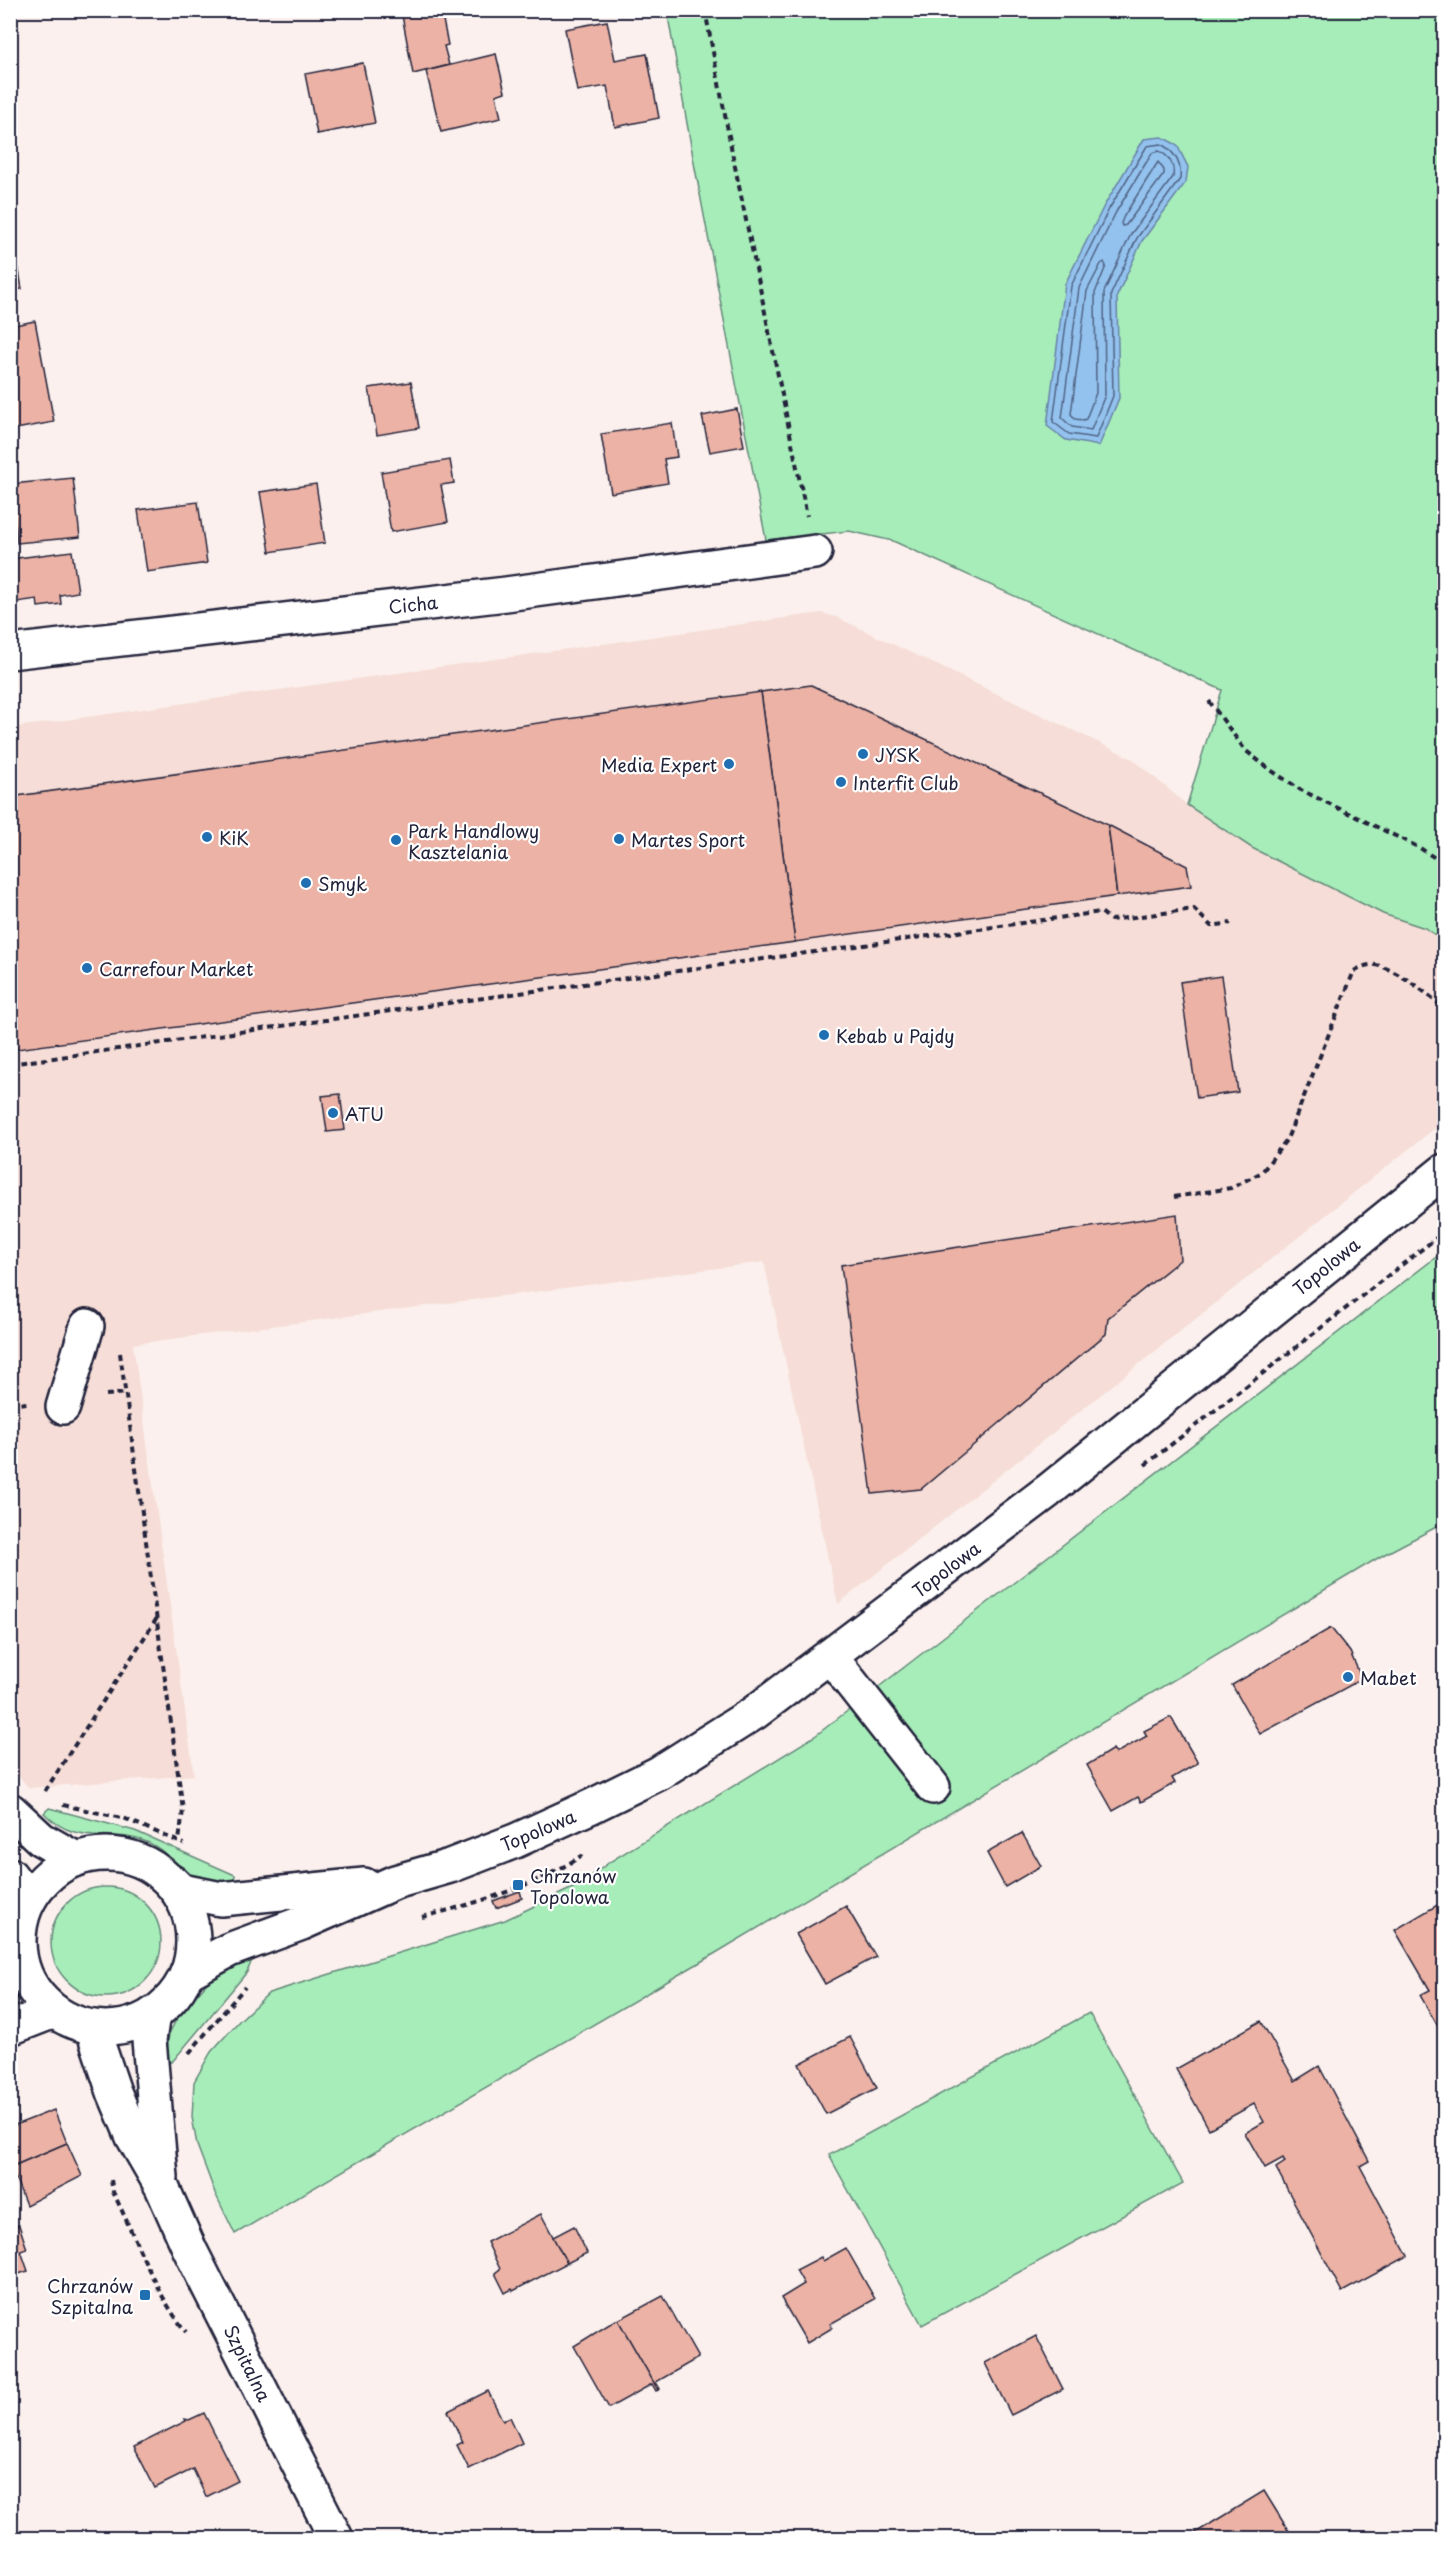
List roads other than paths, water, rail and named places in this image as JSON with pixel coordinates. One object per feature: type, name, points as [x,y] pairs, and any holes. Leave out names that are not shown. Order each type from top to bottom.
[{"type":"main road","name":"Cicha","points":[[10,652],[506,594],[814,552]]},
{"type":"main road","name":"Topolowa","points":[[187,1972],[229,1950],[302,1923],[395,1882],[450,1866],[515,1841],[659,1773],[754,1713],[1048,1491],[1444,1171]]},
{"type":"main road","points":[[63,1407],[87,1326]]},
{"type":"main road","points":[[830,1656],[933,1787]]},
{"type":"main road","points":[[25,1805],[41,1839],[76,1859]]},
{"type":"main road","points":[[102,1853],[128,1856],[152,1866],[172,1882],[188,1910],[194,1941],[187,1972],[174,1996],[153,2014],[124,2026],[92,2026],[72,2021],[54,2011],[16,1971],[20,1887],[49,1875],[76,1859],[102,1853]]},
{"type":"main road","name":"Topolowa","points":[[172,1882],[182,1891],[221,1899],[395,1882]]},
{"type":"main road","points":[[10,2028],[54,2011]]},
{"type":"main road","name":"Szpitalna","points":[[153,2014],[149,2040],[162,2187]]},
{"type":"main road","name":"Szpitalna","points":[[92,2026],[114,2092],[133,2137],[162,2187],[190,2250],[336,2538]]},
{"type":"water","points":[[1162,137],[1177,145],[1188,167],[1186,182],[1142,241],[1117,296],[1119,398],[1099,446],[1066,440],[1047,426],[1065,284],[1104,206],[1144,139]]},
{"type":"place","name":"JYSK","points":[[863,754]]},
{"type":"place","name":"Media Expert","points":[[729,764]]},
{"type":"place","name":"Interfit Club","points":[[841,782]]},
{"type":"place","name":"KiK","points":[[207,837]]},
{"type":"place","name":"Martes Sport","points":[[619,839]]},
{"type":"place","name":"Park Handlowy Kasztelania","points":[[396,840]]},
{"type":"place","name":"Smyk","points":[[306,883]]},
{"type":"place","name":"Carrefour Market","points":[[87,968]]},
{"type":"place","name":"Kebab u Pajdy","points":[[824,1035]]},
{"type":"place","name":"ATU","points":[[333,1113]]},
{"type":"place","name":"Mabet","points":[[1348,1677]]},
{"type":"place","name":"Chrzanów Topolowa","points":[[518,1885]]},
{"type":"place","name":"Chrzanów Szpitalna","points":[[145,2295]]}]
